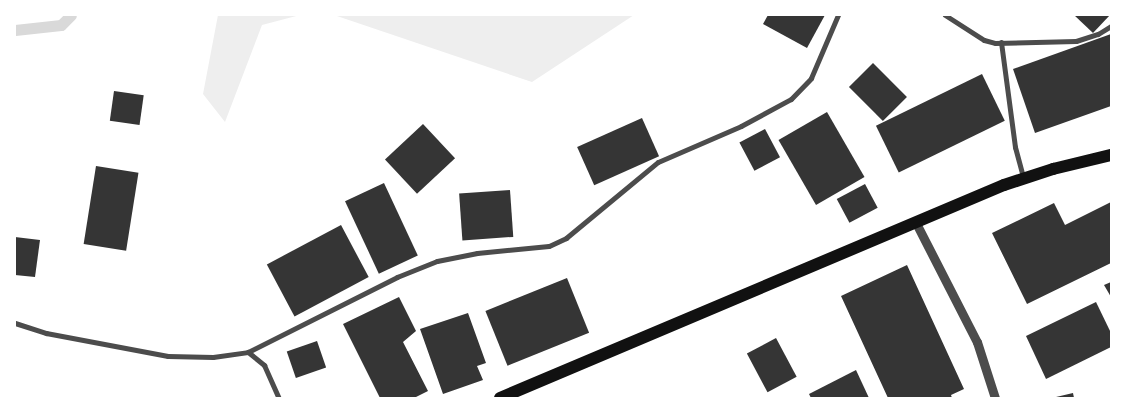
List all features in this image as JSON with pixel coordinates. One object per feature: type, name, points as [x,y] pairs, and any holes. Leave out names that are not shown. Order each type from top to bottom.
[{"type":"main road","points":[[500,398],[1023,178],[1111,156]]},
{"type":"street","points":[[15,323],[46,333],[168,356],[213,357],[248,352],[397,277],[436,261],[477,253],[550,246],[566,238],[658,162],[741,126],[791,99],[811,78],[838,15]]},
{"type":"street","points":[[945,15],[984,40],[1001,42],[1076,41],[1098,34],[1111,26]]},
{"type":"street","points":[[1001,42],[1015,147],[1023,178]]},
{"type":"street","points":[[916,223],[977,342],[995,398]]},
{"type":"street","points":[[248,352],[264,365],[279,398]]},
{"type":"shaded area","points":[[218,15],[300,15],[262,25],[225,122],[203,94]]},
{"type":"shaded area","points":[[334,15],[634,15],[532,82]]},
{"type":"building","points":[[768,15],[825,15],[807,48],[763,24]]},
{"type":"building","points":[[1074,15],[1110,15],[1093,33]]},
{"type":"building","points":[[1111,34],[1111,106],[1035,133],[1013,69]]},
{"type":"building","points":[[873,63],[907,97],[883,121],[849,87]]},
{"type":"building","points":[[982,74],[1005,121],[899,172],[876,126]]},
{"type":"building","points":[[114,91],[144,95],[140,125],[110,121]]},
{"type":"building","points":[[827,112],[864,177],[816,205],[779,140]]},
{"type":"building","points":[[642,118],[659,156],[594,185],[577,147]]},
{"type":"building","points":[[423,124],[455,158],[417,194],[385,159]]},
{"type":"building","points":[[765,129],[780,157],[754,171],[739,143]]},
{"type":"building","points":[[96,166],[138,173],[126,251],[84,244]]},
{"type":"building","points":[[384,183],[418,256],[379,274],[345,201]]},
{"type":"building","points":[[865,184],[878,208],[849,223],[837,199]]},
{"type":"building","points":[[510,190],[513,237],[462,240],[459,194]]},
{"type":"building","points":[[1111,202],[1111,263],[1027,304],[992,233],[1054,203],[1065,225]]},
{"type":"building","points":[[341,225],[369,277],[295,317],[267,264]]},
{"type":"building","points":[[15,237],[40,240],[35,277],[15,275]]},
{"type":"building","points":[[907,265],[964,389],[951,395],[952,398],[888,398],[841,296]]},
{"type":"building","points":[[567,278],[589,333],[508,366],[485,311]]},
{"type":"building","points":[[1111,282],[1111,297],[1104,285]]},
{"type":"building","points":[[399,297],[416,331],[403,342],[428,391],[414,398],[380,398],[343,324]]},
{"type":"building","points":[[1096,302],[1111,333],[1111,347],[1046,379],[1026,336]]},
{"type":"building","points":[[468,313],[486,363],[477,366],[483,380],[443,394],[420,329]]},
{"type":"building","points":[[776,338],[797,377],[768,392],[747,353]]},
{"type":"building","points":[[317,341],[326,367],[296,378],[287,351]]},
{"type":"building","points":[[856,370],[869,398],[811,398],[809,394]]},
{"type":"building","points":[[1073,393],[1074,398],[1056,398],[1056,397]]},
{"type":"waterway","points":[[15,30],[61,25],[71,15]]}]
